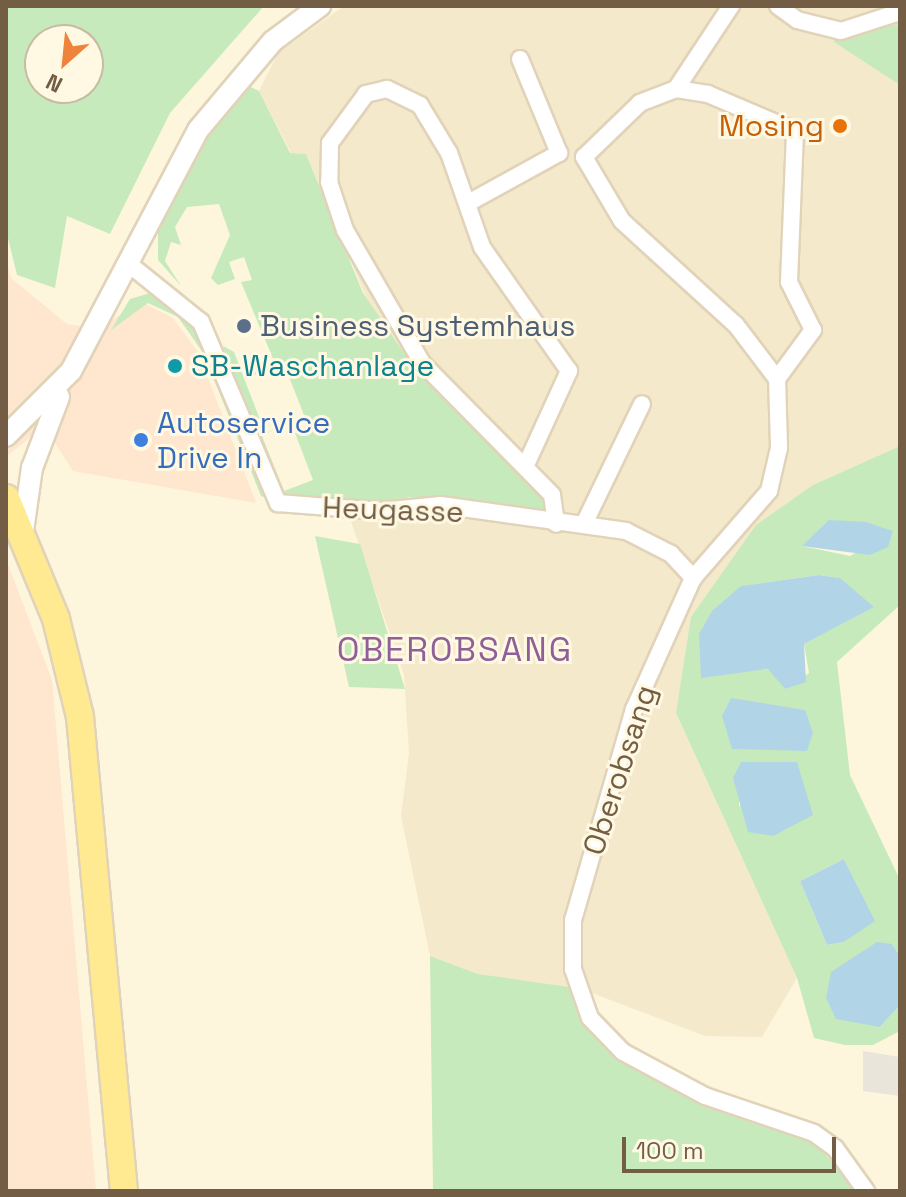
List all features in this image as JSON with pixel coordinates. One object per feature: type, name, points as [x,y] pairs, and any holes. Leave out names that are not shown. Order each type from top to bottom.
[{"type":"main road","points":[[6,498],[23,531],[70,664],[80,717],[124,1191]]},
{"type":"street","points":[[23,531],[32,468],[71,371],[198,130],[273,41],[320,6]]},
{"type":"street","points":[[584,157],[620,116],[676,89],[731,6]]},
{"type":"street","points":[[778,6],[797,20],[841,31],[900,12]]},
{"type":"street","points":[[520,59],[559,153]]},
{"type":"street","points":[[584,157],[622,221],[736,325],[777,379],[813,330],[789,282],[795,131],[708,94],[676,89]]},
{"type":"street","points":[[525,467],[569,371],[482,247],[470,202],[435,127],[405,95],[366,94],[336,126],[329,182],[366,274],[422,363],[552,495],[560,511],[556,524],[584,524],[626,531],[671,554],[693,578]]},
{"type":"street","points":[[470,202],[559,153],[584,157]]},
{"type":"street","name":"Heugasse","points":[[129,264],[201,322],[278,503],[381,511],[441,505],[556,524]]},
{"type":"street","points":[[6,436],[71,371]]},
{"type":"street","name":"Oberobsang","points":[[777,379],[779,448],[769,491],[693,578],[634,709],[573,920],[573,969],[590,1018],[623,1052],[705,1096],[814,1133],[835,1148],[866,1191]]},
{"type":"street","points":[[584,524],[642,404]]},
{"type":"shaded area","points":[[344,6],[900,6],[900,446],[813,485],[676,713],[797,978],[762,1037],[705,1036],[592,993],[478,974],[430,956],[401,816],[409,753],[404,675],[346,507],[411,497],[546,518],[520,469],[420,374],[368,302],[306,154],[291,153],[259,91],[278,53]]},
{"type":"shaded area","points":[[6,260],[11,278],[67,324],[99,329],[140,301],[173,318],[198,352],[256,503],[73,471],[44,426],[6,457]]},
{"type":"shaded area","points":[[6,559],[52,680],[96,1191],[6,1191]]},
{"type":"shaded area","points":[[863,1051],[900,1057],[900,1096],[863,1091]]},
{"type":"green space","points":[[6,6],[264,6],[170,113],[110,234],[67,216],[55,288],[17,275],[6,230]]},
{"type":"green space","points":[[900,24],[900,85],[834,42],[834,37]]},
{"type":"green space","points":[[236,80],[259,91],[290,153],[306,154],[363,293],[413,366],[547,497],[546,518],[411,497],[346,507],[283,498],[258,437],[276,428],[262,436],[284,491],[313,480],[295,433],[309,428],[286,369],[247,376],[245,370],[274,361],[241,282],[252,280],[244,257],[229,262],[235,279],[218,285],[211,278],[230,235],[219,204],[187,207],[175,227],[181,245],[171,242],[165,261],[181,286],[158,260],[158,232]]},
{"type":"green space","points":[[150,293],[182,312],[210,352],[206,357],[178,317],[148,303],[111,330],[130,299]]},
{"type":"green space","points":[[223,346],[234,352],[259,417],[271,415],[251,421]]},
{"type":"green space","points":[[213,377],[220,378],[267,498],[261,496]]},
{"type":"green space","points":[[900,446],[900,605],[837,662],[850,775],[900,880],[900,956],[892,944],[880,1027],[900,1005],[900,1031],[873,1045],[845,1045],[814,1038],[797,978],[676,713],[691,617],[756,525],[813,485]],"holes":[[[893,531],[850,556],[802,546]],[[819,575],[839,578],[873,607],[804,644],[809,673],[785,689],[769,669],[747,671],[741,586]],[[741,762],[763,763],[739,807]],[[844,859],[874,920],[844,942],[827,945],[800,881]]]},
{"type":"green space","points":[[315,536],[360,544],[405,689],[349,687]]},
{"type":"green space","points":[[430,956],[478,974],[575,988],[584,1025],[676,1078],[812,1138],[856,1191],[433,1191]]},
{"type":"water","points":[[829,520],[866,522],[893,531],[888,547],[870,555],[802,546]]},
{"type":"water","points":[[819,575],[840,578],[874,607],[804,644],[806,682],[785,689],[768,669],[701,678],[699,634],[712,611],[741,586]]},
{"type":"water","points":[[731,698],[805,710],[813,733],[807,751],[732,749],[722,716]]},
{"type":"water","points":[[741,762],[797,762],[813,815],[773,836],[748,832],[733,778]]},
{"type":"water","points":[[844,859],[875,921],[844,942],[827,945],[800,881]]},
{"type":"water","points":[[877,942],[892,944],[900,956],[900,1005],[880,1027],[836,1019],[826,998],[831,972]]},
{"type":"place","name":"Mosing","points":[[840,126]]},
{"type":"place","name":"Business Systemhaus","points":[[244,326]]},
{"type":"place","name":"SB-Waschanlage","points":[[175,366]]},
{"type":"place","name":"Autoservice Drive In","points":[[141,440]]},
{"type":"district","name":"OBEROBSANG","points":[[455,650]]}]
